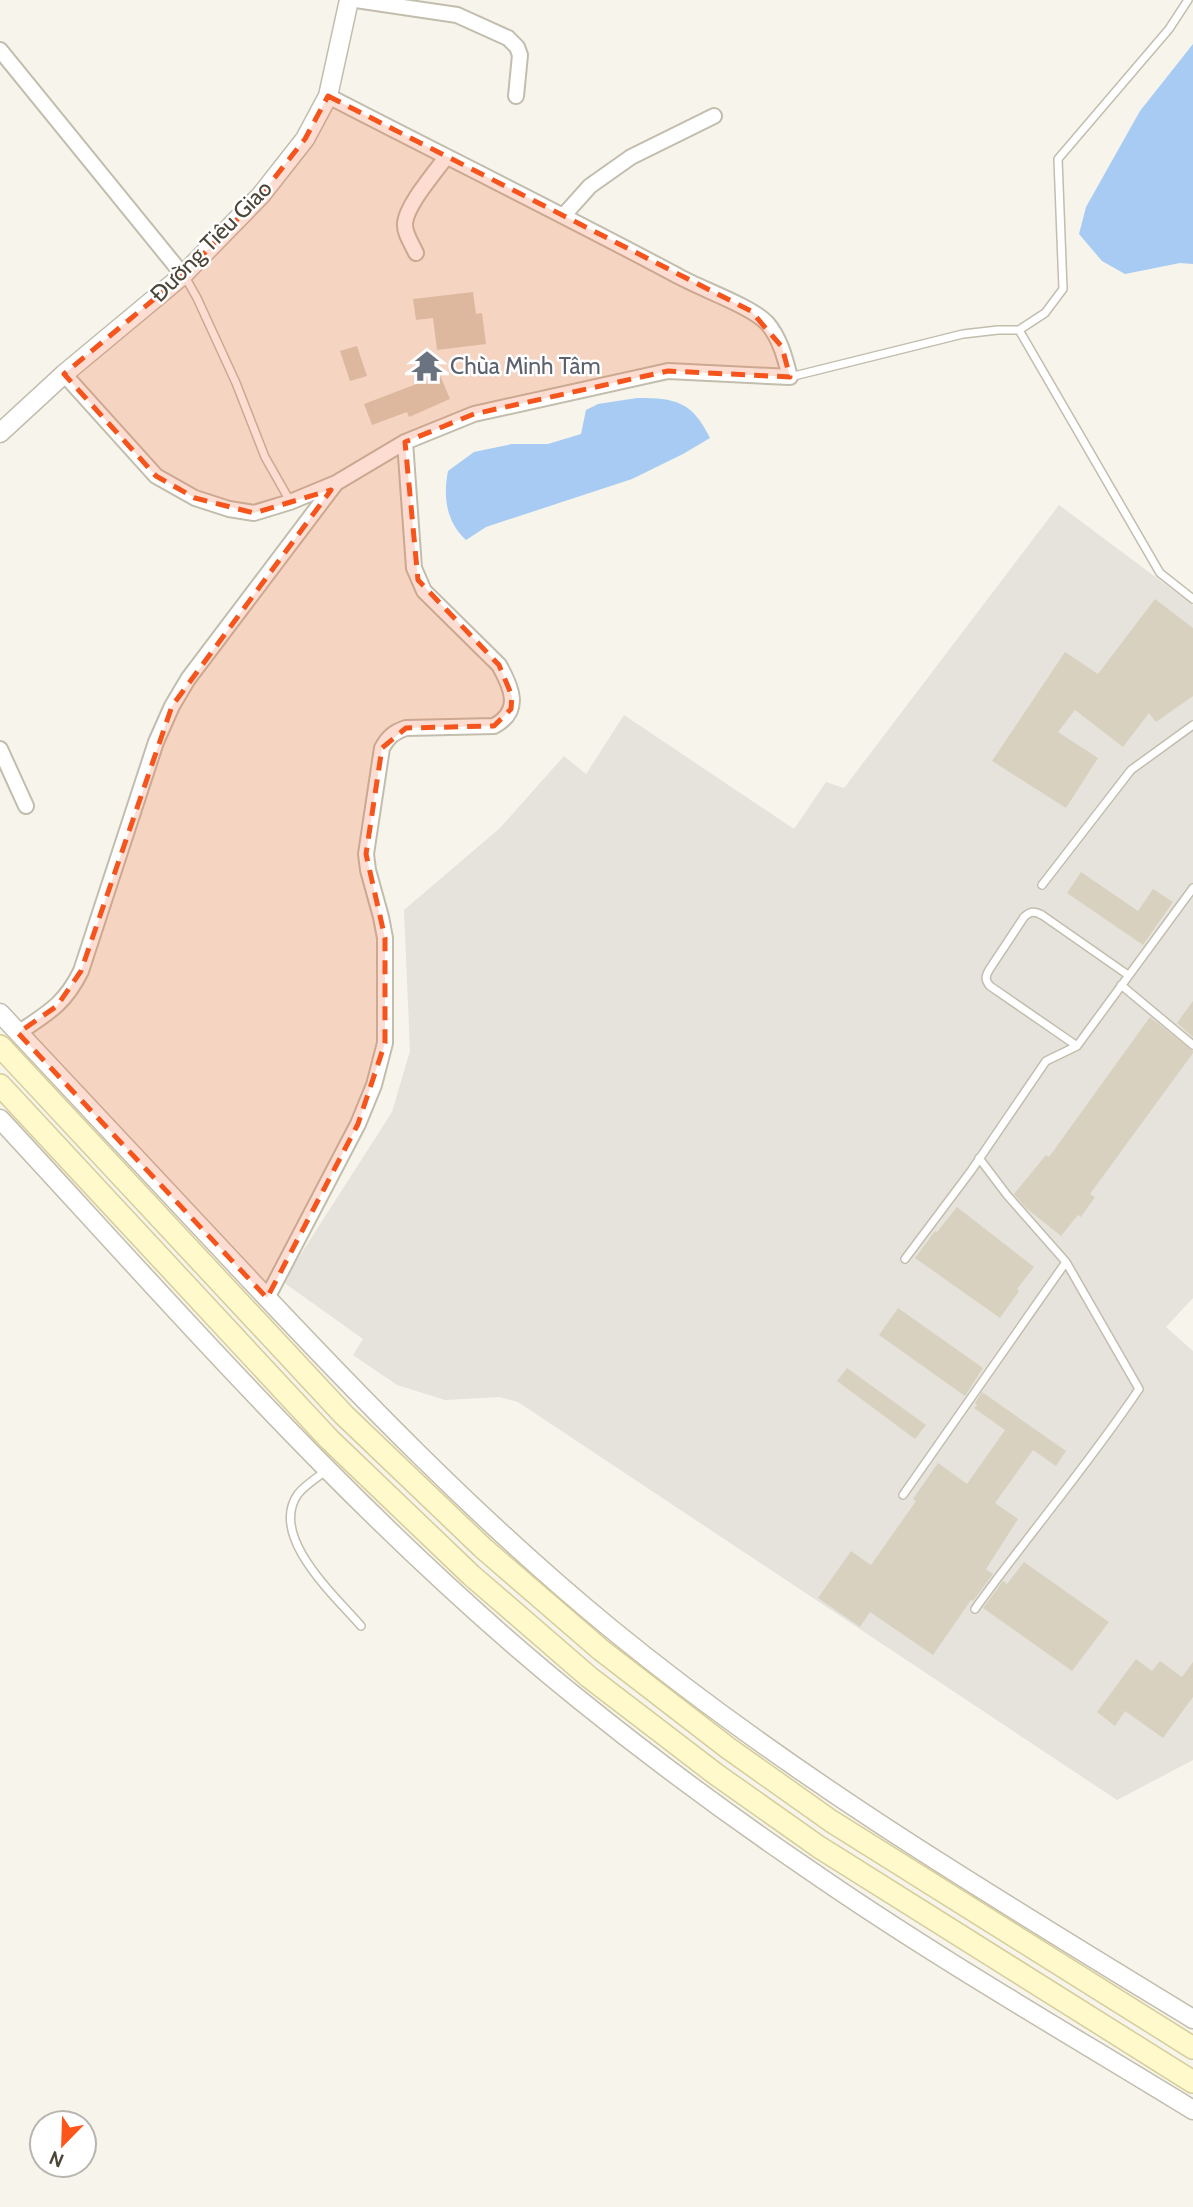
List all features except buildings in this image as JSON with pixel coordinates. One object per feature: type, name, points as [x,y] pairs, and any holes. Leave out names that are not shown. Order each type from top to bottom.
[{"type":"main road","points":[[0,1046],[344,1415],[483,1548],[601,1650],[728,1748],[831,1821],[1193,2048]]},
{"type":"main road","points":[[0,1085],[329,1439],[471,1575],[589,1677],[717,1775],[819,1847],[1193,2082]]},
{"type":"street","name":"Đường Tiêu Giao","points":[[0,433],[64,374],[183,275],[261,195],[305,139],[328,96],[349,0]]},
{"type":"street","points":[[356,0],[457,15],[508,38],[517,47],[520,55],[516,96]]},
{"type":"street","points":[[0,50],[183,275]]},
{"type":"street","points":[[64,374],[156,477],[195,498],[229,509],[254,513],[336,483],[405,442],[474,414],[668,372],[790,377],[782,347],[767,324],[751,311],[698,287],[564,215],[328,96]]},
{"type":"street","points":[[564,215],[590,186],[631,157],[714,116]]},
{"type":"street","points":[[416,253],[404,223],[408,210],[446,157]]},
{"type":"street","points":[[267,1298],[358,1124],[374,1085],[385,1043],[385,939],[366,854],[382,748],[387,738],[406,728],[494,726],[505,720],[511,709],[512,696],[508,680],[499,665],[424,592],[418,580],[414,568],[405,442]]},
{"type":"street","points":[[18,1032],[57,1006],[72,990],[81,971],[156,742],[172,706],[209,650],[336,483]]},
{"type":"street","points":[[0,749],[26,806]]},
{"type":"street","points":[[0,1013],[358,1395],[494,1527],[622,1637],[739,1727],[842,1800],[1193,2019]]},
{"type":"street","points":[[0,1119],[327,1470],[461,1598],[580,1700],[707,1798],[810,1871],[1193,2110]]},
{"type":"lane","points":[[790,377],[964,334],[1019,330],[1045,313],[1063,289],[1058,159],[1169,29],[1188,0]]},
{"type":"lane","points":[[183,275],[197,298],[236,383],[265,457],[290,502]]},
{"type":"lane","points":[[1019,330],[1160,573],[1193,599]]},
{"type":"lane","points":[[1042,885],[1131,770],[1193,725]]},
{"type":"lane","points":[[905,1258],[1046,1061],[1077,1046],[1193,888]]},
{"type":"lane","points":[[1077,1046],[986,981],[989,970],[1024,917],[1035,911],[1129,975]]},
{"type":"lane","points":[[1121,985],[1193,1045]]},
{"type":"lane","points":[[975,1609],[1018,1549],[1102,1444],[1139,1390],[1066,1262],[1007,1195],[979,1158]]},
{"type":"lane","points":[[903,1495],[1066,1262]]},
{"type":"lane","points":[[327,1470],[300,1492],[294,1501],[290,1521],[292,1535],[318,1576],[361,1626]]},
{"type":"highlighted area","points":[[328,96],[751,311],[782,347],[790,377],[668,371],[474,414],[405,442],[418,580],[499,665],[512,696],[511,709],[494,726],[406,728],[382,748],[366,854],[385,938],[385,1043],[358,1124],[267,1298],[18,1033],[57,1006],[81,971],[172,706],[331,490],[254,513],[195,498],[156,476],[64,374],[183,275],[261,195],[305,139]]},
{"type":"shaded area","points":[[1059,505],[1193,605],[1193,1298],[1166,1327],[1193,1351],[1193,1760],[1117,1800],[518,1402],[499,1397],[445,1400],[397,1385],[353,1355],[363,1339],[283,1282],[392,1112],[410,1051],[404,910],[500,828],[564,756],[586,774],[624,715],[794,829],[826,782],[844,788]]},
{"type":"water","points":[[1193,44],[1193,264],[1180,263],[1125,274],[1102,261],[1079,234],[1086,207],[1140,111]]},
{"type":"water","points":[[637,398],[662,399],[681,404],[696,416],[710,438],[632,479],[486,527],[466,540],[459,533],[450,517],[446,499],[448,471],[474,452],[512,444],[548,444],[581,434],[586,410],[598,404]]},
{"type":"place","name":"Chùa Minh Tâm","points":[[427,366]]}]
